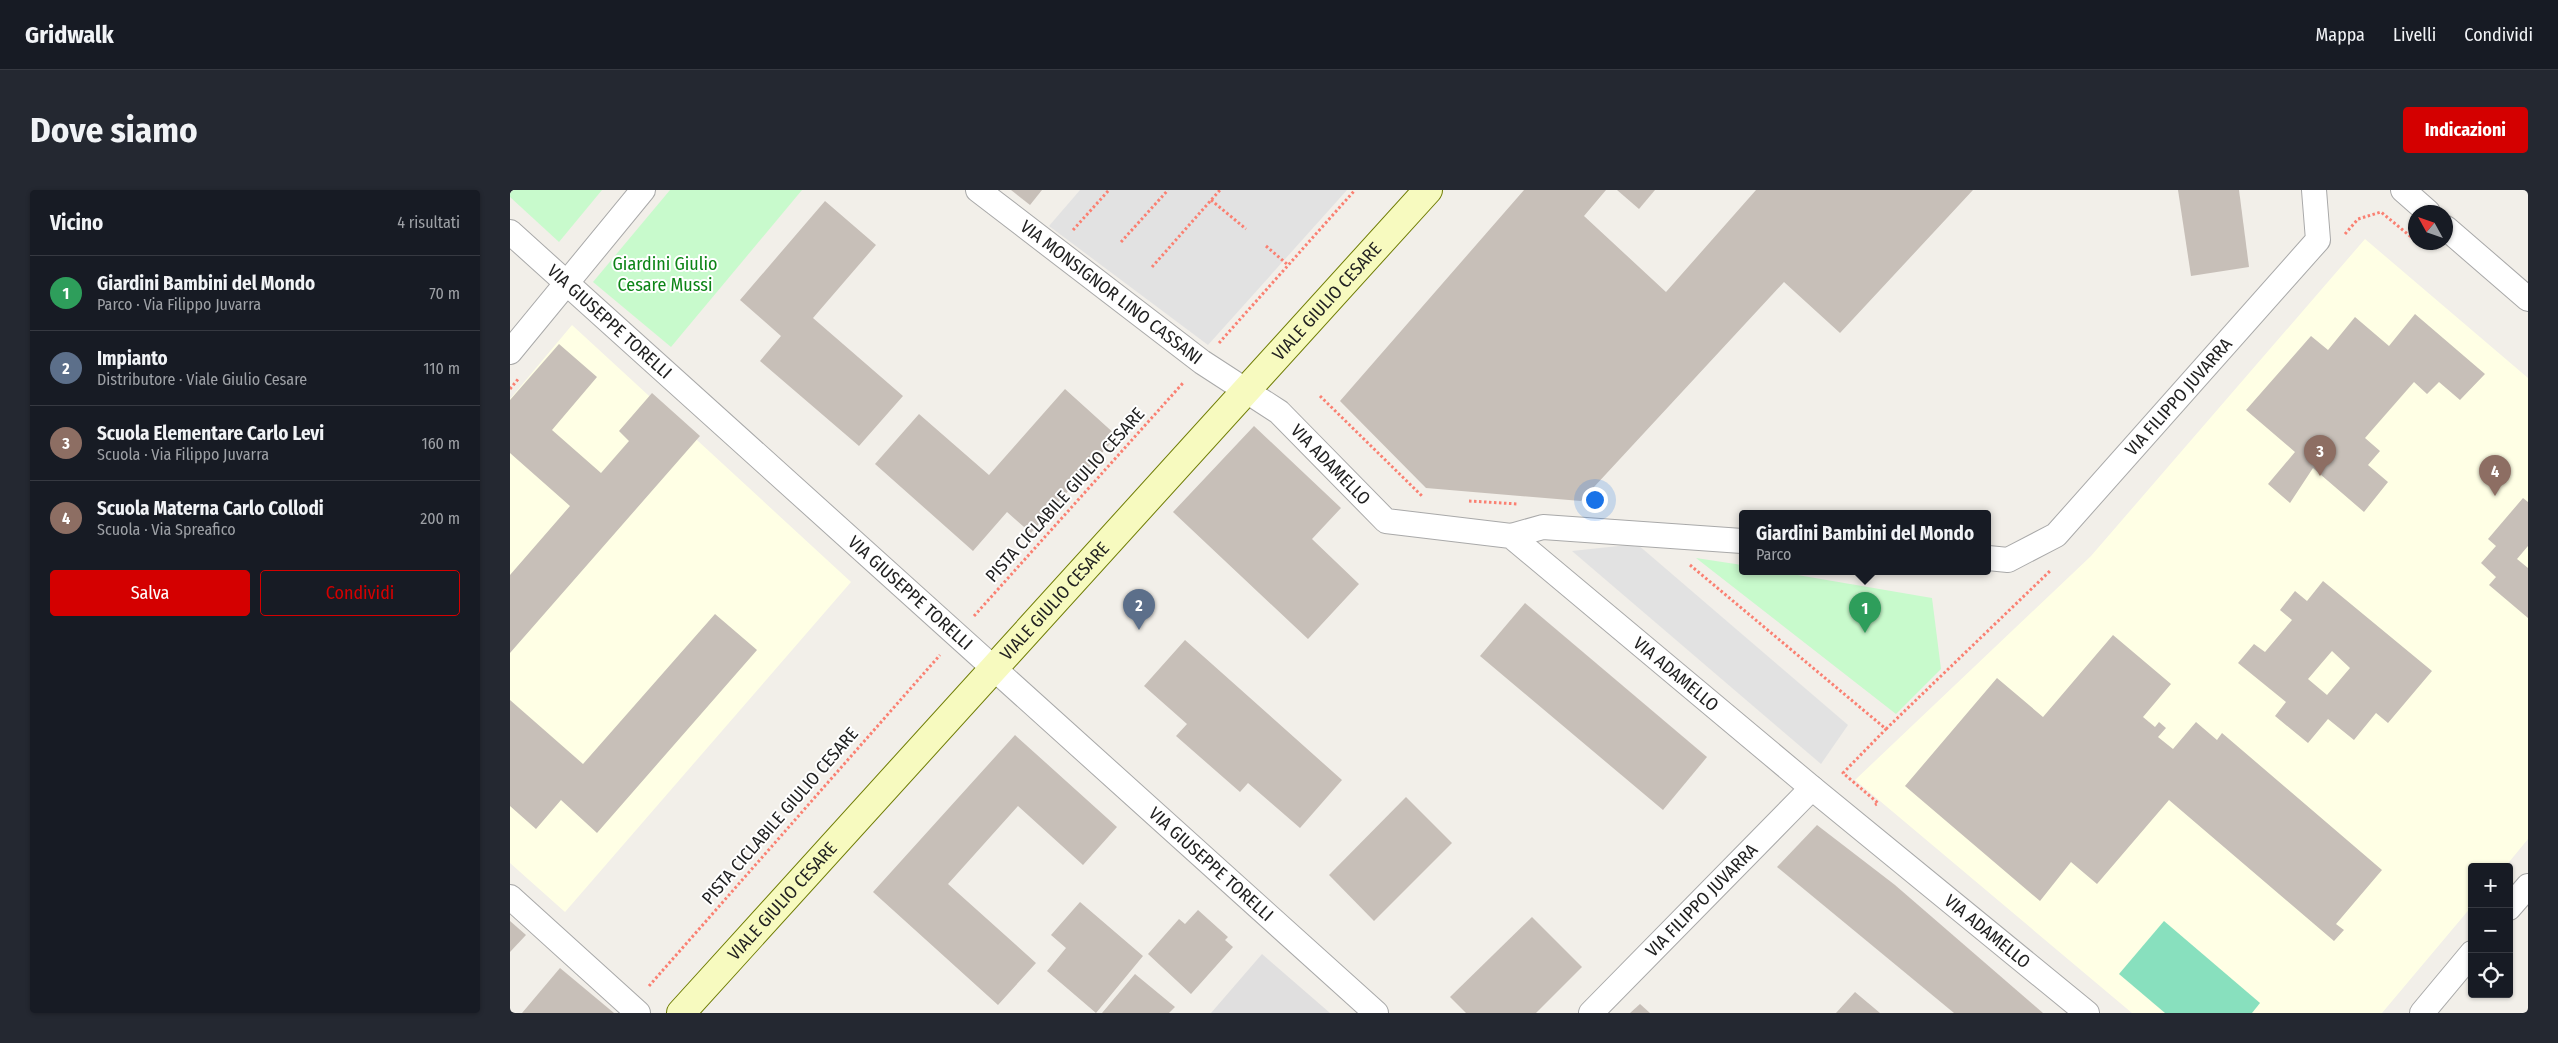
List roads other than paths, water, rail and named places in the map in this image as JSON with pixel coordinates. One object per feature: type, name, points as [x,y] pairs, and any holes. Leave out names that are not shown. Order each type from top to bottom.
[{"type":"main road","name":"VIALE GIULIO CESARE","points":[[681,1013],[1428,190]]},
{"type":"street","points":[[510,352],[566,281],[643,190]]},
{"type":"street","name":"VIA MONSIGNOR LINO CASSANI","points":[[978,190],[1202,362],[1246,391]]},
{"type":"street","name":"VIA FILIPPO JUVARRA","points":[[1991,558],[2008,560],[2056,535],[2318,240],[2314,190]]},
{"type":"street","points":[[2402,190],[2420,205]]},
{"type":"street","name":"VIA GIUSEPPE TORELLI","points":[[510,232],[1376,1013]]},
{"type":"street","points":[[2453,234],[2528,299]]},
{"type":"street","name":"VIA ADAMELLO","points":[[1246,391],[1278,412],[1386,521],[1511,536],[1812,788],[2087,1013]]},
{"type":"street","points":[[1511,536],[1543,527],[1739,541]]},
{"type":"street","name":"VIA FILIPPO JUVARRA","points":[[1592,1013],[1812,788]]},
{"type":"street","points":[[2513,903],[2528,886]]},
{"type":"street","points":[[510,897],[638,1013]]},
{"type":"street","points":[[2422,1013],[2468,958]]},
{"type":"place","name":"Scuola Elementare Carlo Levi","points":[[2320,476]]},
{"type":"place","name":"Scuola Materna Carlo Collodi","points":[[2495,496]]},
{"type":"place","name":"Impianto","points":[[1139,630]]},
{"type":"place","name":"Giardini Bambini del Mondo","points":[[1865,633]]},
{"type":"park label","name":"Giardini Giulio Cesare Mussi","points":[[665,274]]}]
